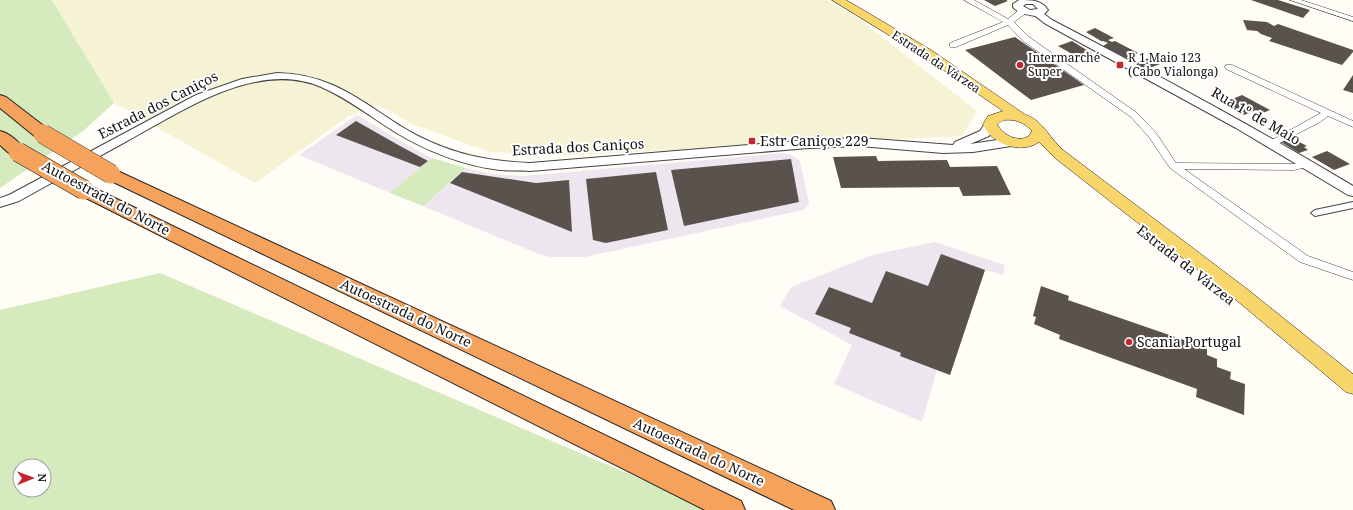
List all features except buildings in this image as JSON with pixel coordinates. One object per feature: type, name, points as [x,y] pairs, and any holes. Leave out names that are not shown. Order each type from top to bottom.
[{"type":"highway","name":"Autoestrada do Norte","points":[[0,100],[43,134],[111,174],[822,510]]},
{"type":"highway","name":"Autoestrada do Norte","points":[[0,136],[18,152],[84,190],[732,510]]},
{"type":"main road","name":"Estrada da Várzea","points":[[838,0],[927,53],[1020,117],[1030,122],[1050,146],[1067,160],[1241,294],[1353,386]]},
{"type":"main road","name":"Estrada da Várzea","points":[[871,21],[986,114],[994,133],[1044,154],[1180,261],[1353,393]]},
{"type":"main road","points":[[986,114],[996,117],[1004,115],[1020,117]]},
{"type":"main road","points":[[1014,142],[1034,140],[1037,138],[1038,132]]},
{"type":"street","points":[[968,0],[1008,22],[1026,39],[1096,87],[1142,122],[1153,135],[1173,166],[1304,259],[1353,276]]},
{"type":"street","points":[[1294,0],[1353,19]]},
{"type":"street","points":[[953,45],[1008,22],[1021,4]]},
{"type":"street","name":"Rua 1º de Maio","points":[[1021,4],[1049,22],[1198,100],[1273,143],[1353,192]]},
{"type":"street","points":[[1229,68],[1353,124]]},
{"type":"street","name":"Estrada dos Caniços","points":[[0,203],[200,97],[227,86],[249,80],[279,76],[302,78],[323,84],[426,144],[456,156],[491,164],[530,167],[809,144],[860,142],[944,149],[973,148],[1014,142]]},
{"type":"street","points":[[1273,143],[1317,120],[1328,112]]},
{"type":"street","name":"Estrada dos Caniços","points":[[944,149],[972,140],[985,133],[986,114]]},
{"type":"street","points":[[1173,166],[1294,167],[1308,164]]},
{"type":"street","points":[[1315,213],[1353,205]]},
{"type":"shaded area","points":[[52,0],[827,0],[860,20],[977,111],[962,136],[575,155],[489,152],[415,125],[378,105],[347,117],[255,183],[114,103]]},
{"type":"shaded area","points":[[357,115],[432,158],[390,193],[299,155]]},
{"type":"shaded area","points":[[783,153],[792,155],[800,161],[809,203],[803,210],[585,257],[551,257],[541,255],[423,206],[466,168],[490,174],[524,176]]},
{"type":"shaded area","points":[[935,242],[1005,265],[1003,275],[985,270],[950,375],[937,370],[922,422],[834,384],[852,345],[780,306],[791,287],[872,255]]},
{"type":"green space","points":[[0,0],[52,0],[114,103],[83,131],[0,188]]},
{"type":"green space","points":[[432,158],[466,168],[423,206],[390,193]]},
{"type":"green space","points":[[160,273],[713,510],[0,510],[0,310]]},
{"type":"place","name":"Intermarché Super","points":[[1020,65]]},
{"type":"place","name":"R 1 Maio 123 (Cabo Vialonga)","points":[[1120,65]]},
{"type":"place","name":"Estr Caniços 229","points":[[752,141]]},
{"type":"place","name":"Scania Portugal","points":[[1129,342]]}]
